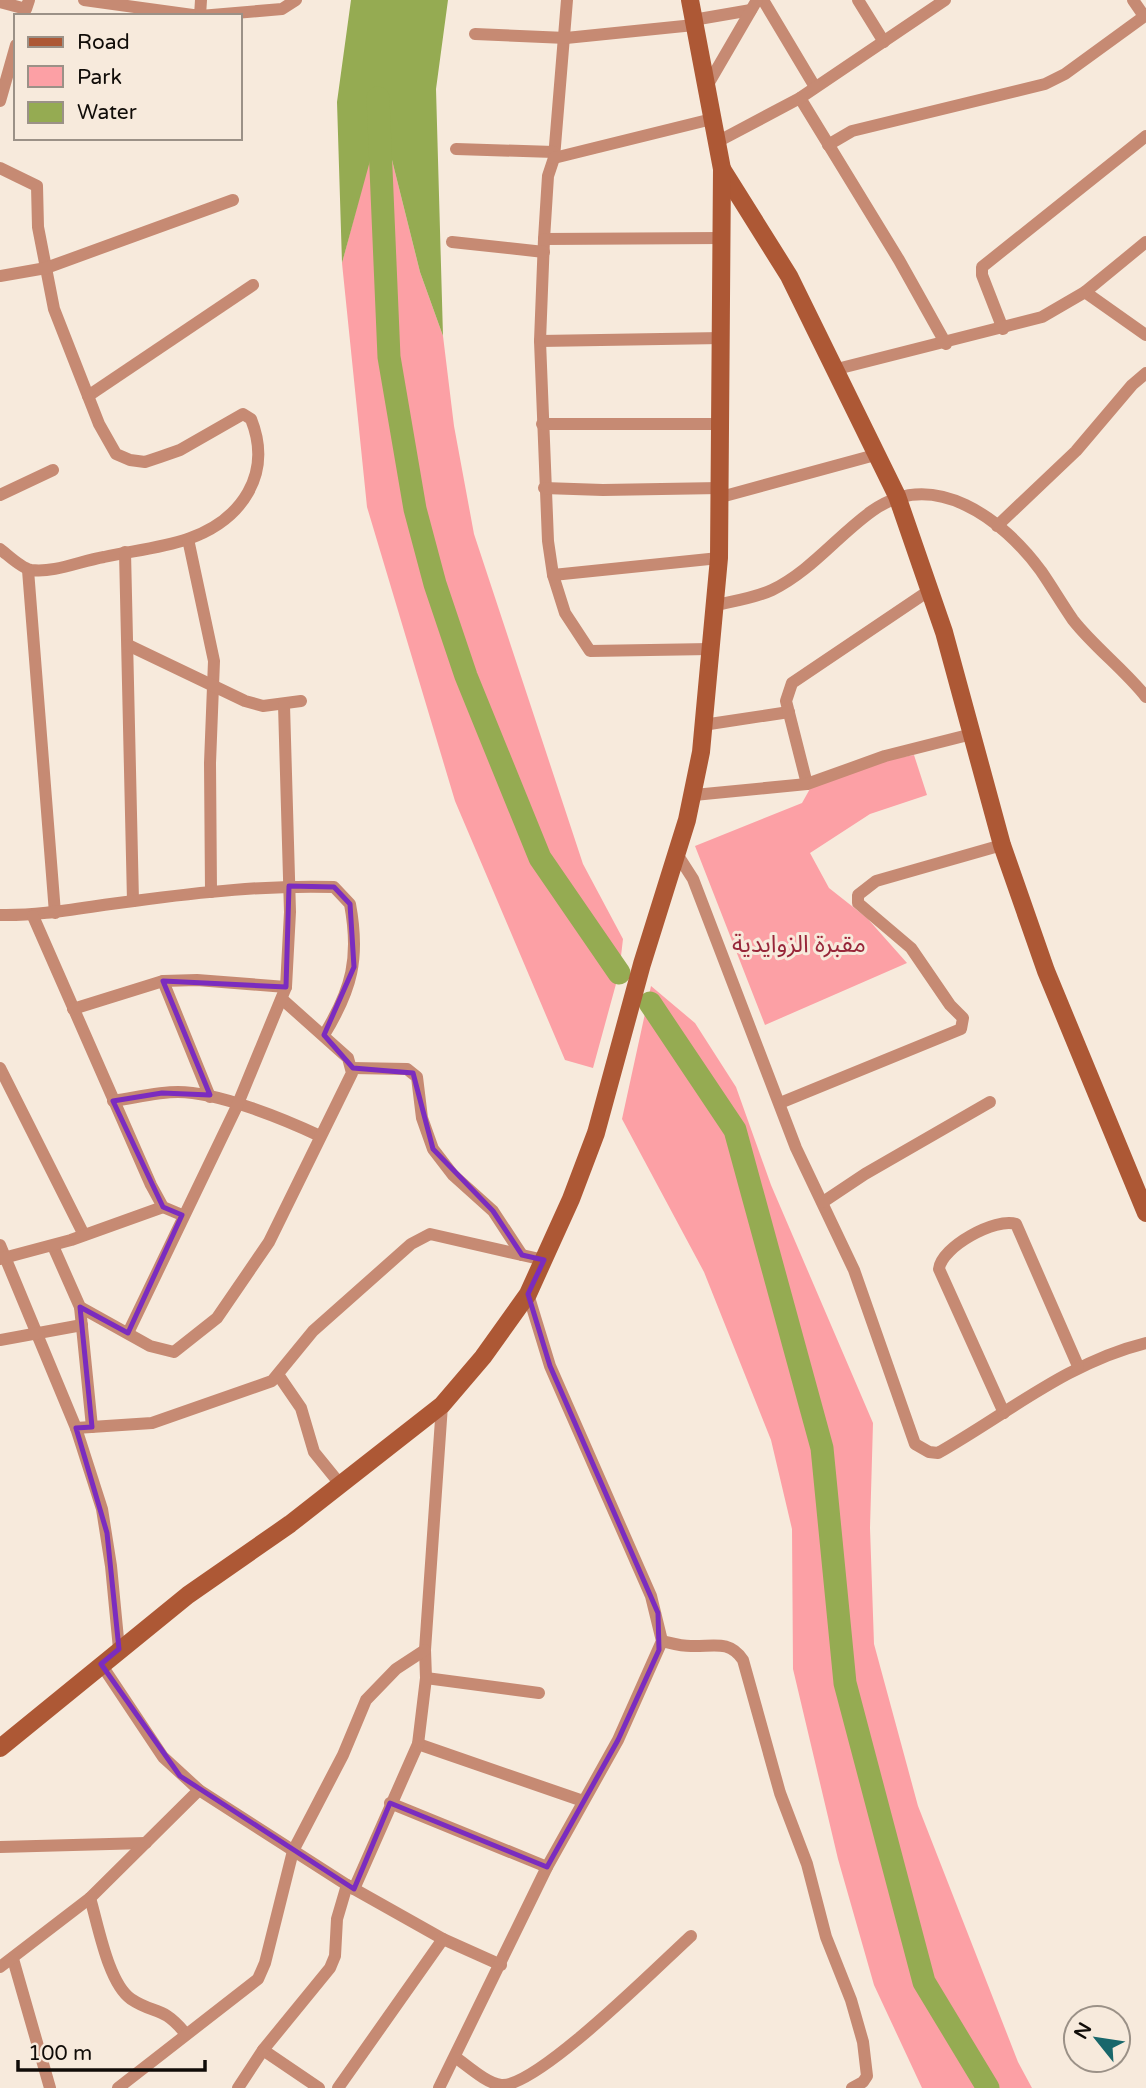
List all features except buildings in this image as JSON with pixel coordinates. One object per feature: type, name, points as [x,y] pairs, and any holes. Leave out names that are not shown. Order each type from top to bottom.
[{"type":"street","points":[[84,0],[186,14]]},
{"type":"street","points":[[223,14],[282,9],[296,0]]},
{"type":"street","points":[[567,0],[566,38],[554,155],[548,176],[540,341],[544,488],[553,575],[565,613],[590,651],[710,649]]},
{"type":"street","points":[[0,1748],[119,1650],[442,1405],[483,1357],[527,1294],[544,1260],[596,1133],[642,964],[694,795],[716,605],[722,424],[722,169],[690,0]]},
{"type":"street","points":[[763,0],[816,87]]},
{"type":"street","points":[[858,0],[884,42]]},
{"type":"street","points":[[717,142],[800,98],[945,0]]},
{"type":"street","points":[[828,145],[852,131],[1045,84],[1065,74],[1145,15],[1133,0]]},
{"type":"street","points":[[0,2],[26,8]]},
{"type":"street","points":[[475,34],[566,38],[694,23],[754,5]]},
{"type":"street","points":[[707,86],[754,5]]},
{"type":"street","points":[[0,101],[14,52]]},
{"type":"street","points":[[800,98],[946,344]]},
{"type":"street","points":[[456,149],[554,155],[712,119]]},
{"type":"street","points":[[1003,329],[982,275],[982,267],[1146,136]]},
{"type":"street","points":[[0,168],[37,186],[38,227],[54,309],[108,443],[116,454],[145,462],[180,450],[241,415],[251,419],[260,448],[255,482],[243,502],[212,527],[188,539],[52,569],[28,570],[0,549]]},
{"type":"street","points":[[722,169],[789,276],[837,369],[875,455],[897,496],[930,590],[1002,845],[1046,971],[1144,1205]]},
{"type":"street","points":[[0,276],[46,268],[233,200]]},
{"type":"street","points":[[452,242],[544,246],[722,238]]},
{"type":"street","points":[[837,369],[946,344],[1042,317],[1086,292],[1146,242]]},
{"type":"street","points":[[88,396],[253,285]]},
{"type":"street","points":[[1086,292],[1146,335]]},
{"type":"street","points":[[540,341],[722,338]]},
{"type":"street","points":[[997,526],[1076,451],[1132,384],[1146,373]]},
{"type":"street","points":[[542,424],[722,424]]},
{"type":"street","points":[[544,488],[720,492],[875,455]]},
{"type":"street","points":[[0,495],[53,470]]},
{"type":"street","points":[[716,605],[773,590],[805,569],[872,511],[897,496],[944,495],[997,526],[1040,569],[1087,636],[1146,697]]},
{"type":"street","points":[[188,539],[211,635],[215,688],[210,763],[211,892]]},
{"type":"street","points":[[124,552],[134,901]]},
{"type":"street","points":[[553,575],[719,558]]},
{"type":"street","points":[[28,570],[55,913]]},
{"type":"street","points":[[807,785],[789,712],[787,691],[800,676],[930,590]]},
{"type":"street","points":[[128,645],[254,704],[284,705],[301,701]]},
{"type":"street","points":[[128,1334],[237,1106],[284,993],[289,886],[284,705]]},
{"type":"street","points":[[703,725],[789,712]]},
{"type":"street","points":[[694,795],[807,785],[885,756],[972,734]]},
{"type":"street","points":[[780,1103],[961,1029],[963,1018],[950,1005],[911,948],[858,903],[858,895],[876,881],[1002,845]]},
{"type":"street","points":[[677,854],[693,879],[796,1148],[823,1202],[878,1334],[915,1444],[929,1452],[938,1453],[1078,1366],[1146,1343]]},
{"type":"street","points":[[0,915],[33,916],[211,892],[289,886],[334,887],[350,904],[354,967],[348,991],[324,1035]]},
{"type":"street","points":[[33,916],[113,1101],[163,1207]]},
{"type":"street","points":[[73,1009],[163,981],[197,980],[284,993],[348,1058],[352,1068],[337,1108],[320,1136],[269,1242],[217,1318],[192,1340],[171,1352],[150,1346],[80,1307]]},
{"type":"street","points":[[163,981],[210,1097]]},
{"type":"street","points":[[0,1068],[84,1235]]},
{"type":"street","points":[[352,1068],[407,1069],[417,1077],[422,1118],[433,1149],[453,1175],[493,1211],[522,1255]]},
{"type":"street","points":[[113,1101],[162,1093],[210,1097],[320,1136]]},
{"type":"street","points":[[823,1202],[865,1174],[990,1102]]},
{"type":"street","points":[[3,1259],[54,1246],[163,1207],[183,1215]]},
{"type":"street","points":[[1003,1413],[939,1269],[948,1250],[1000,1223],[1016,1224],[1078,1366]]},
{"type":"street","points":[[76,1428],[152,1423],[279,1376],[313,1331],[421,1238],[442,1235],[544,1260]]},
{"type":"street","points":[[0,1245],[3,1259],[76,1428],[107,1533],[119,1650]]},
{"type":"street","points":[[54,1246],[80,1307],[92,1427]]},
{"type":"street","points":[[439,2088],[547,1867],[618,1741],[662,1641],[651,1596],[550,1367],[527,1294]]},
{"type":"street","points":[[0,1339],[82,1325]]},
{"type":"street","points":[[279,1376],[301,1408],[314,1452],[340,1484]]},
{"type":"street","points":[[237,2088],[263,2050],[333,1963],[337,1919],[418,1744],[426,1678],[425,1650],[442,1405]]},
{"type":"street","points":[[662,1641],[691,1646],[723,1645],[739,1653],[743,1660],[780,1793],[807,1864],[825,1937],[851,2000],[863,2042],[867,2076],[863,2082],[852,2088]]},
{"type":"street","points":[[125,2086],[185,2033],[258,1979],[293,1851],[343,1755],[366,1700],[396,1669],[425,1650]]},
{"type":"street","points":[[101,1664],[163,1757],[199,1790],[351,1887],[443,1939],[501,1965]]},
{"type":"street","points":[[426,1678],[539,1693]]},
{"type":"street","points":[[418,1744],[583,1801]]},
{"type":"street","points":[[0,1967],[90,1898],[199,1790]]},
{"type":"street","points":[[390,1803],[547,1867]]},
{"type":"street","points":[[0,1847],[146,1843]]},
{"type":"street","points":[[90,1898],[116,1982],[131,1999],[169,2015],[185,2033]]},
{"type":"street","points":[[455,2057],[498,2084],[515,2083],[539,2071],[691,1936]]},
{"type":"street","points":[[338,2088],[443,1939]]},
{"type":"street","points":[[13,1959],[50,2088]]},
{"type":"street","points":[[263,2050],[319,2088]]},
{"type":"highlighted area","points":[[289,886],[334,887],[350,904],[354,967],[324,1035],[353,1068],[413,1073],[433,1149],[493,1211],[522,1255],[544,1260],[528,1294],[550,1366],[658,1613],[659,1650],[618,1740],[547,1867],[390,1803],[354,1889],[180,1776],[101,1664],[119,1649],[107,1533],[76,1428],[92,1427],[80,1307],[128,1333],[182,1215],[163,1207],[113,1101],[162,1093],[210,1095],[163,981],[286,987]]},
{"type":"green space","points":[[378,127],[390,152],[420,272],[443,336],[454,426],[474,534],[583,864],[623,939],[619,973],[593,1068],[565,1060],[455,801],[367,507],[342,263]]},
{"type":"green space","name":"مقبرة الزوايدية","points":[[914,755],[927,795],[870,814],[810,853],[829,888],[867,918],[907,963],[765,1025],[695,846],[802,803],[811,787],[870,763]]},
{"type":"green space","points":[[651,986],[695,1023],[736,1087],[771,1185],[873,1423],[870,1528],[874,1644],[918,1806],[1018,2062],[1032,2088],[922,2088],[874,1985],[838,1859],[793,1669],[792,1529],[771,1440],[704,1272],[622,1119]]},
{"type":"water","points":[[351,0],[448,0],[436,89],[443,336],[420,272],[390,152],[379,128],[342,263],[337,102]]},
{"type":"waterway","points":[[378,98],[389,357],[415,509],[435,584],[466,676],[540,858],[619,973]]},
{"type":"waterway","points":[[650,1003],[735,1130],[822,1448],[845,1683],[924,1982],[988,2088]]}]
